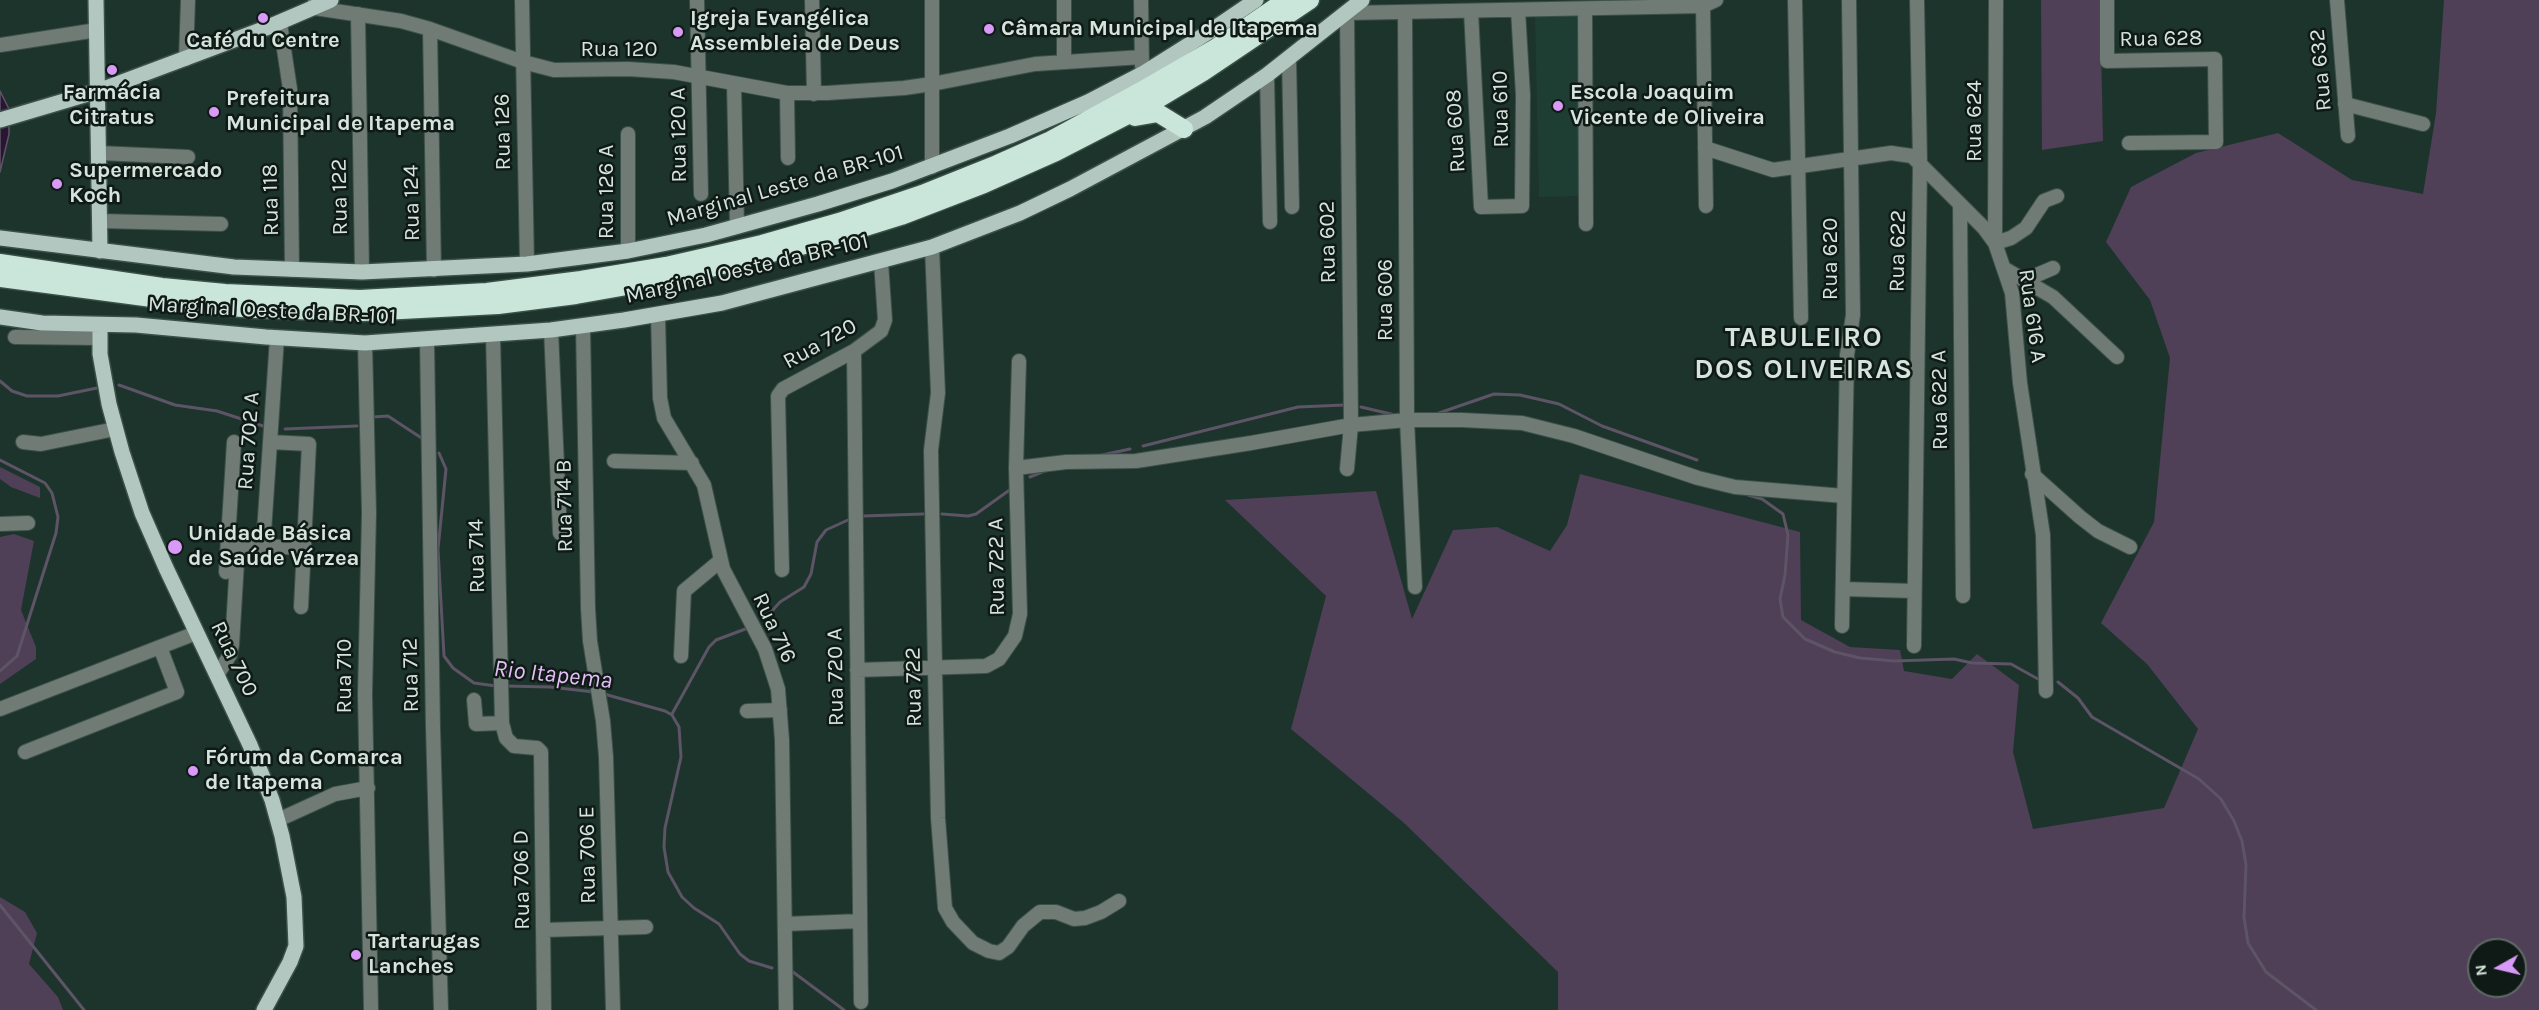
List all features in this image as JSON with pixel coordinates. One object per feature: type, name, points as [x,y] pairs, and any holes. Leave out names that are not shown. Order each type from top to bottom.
[{"type":"highway","points":[[0,263],[162,287],[225,293],[360,299],[528,287],[676,264],[750,247],[839,222],[922,194],[998,164],[1051,140],[1142,91],[1217,47],[1286,0]]},
{"type":"highway","points":[[0,278],[176,302],[318,312],[434,309],[567,296],[708,270],[851,232],[984,184],[1056,152],[1118,121],[1203,72],[1310,0]]},
{"type":"highway","points":[[1118,121],[1158,113],[1184,129]]},
{"type":"main road","points":[[96,0],[100,251]]},
{"type":"main road","points":[[0,120],[98,92],[280,23],[315,4],[331,0]]},
{"type":"main road","name":"Marginal Leste da BR-101","points":[[0,238],[215,266],[362,272],[527,264],[628,250],[737,227],[839,197],[932,166],[1050,119],[1142,74],[1256,0]]},
{"type":"main road","name":"Marginal Oeste da BR-101","points":[[0,317],[99,331],[136,325],[277,338],[365,343],[493,335],[584,326],[658,315],[754,295],[932,247],[1020,213],[1184,129],[1267,75],[1362,0]]},
{"type":"main road","name":"Rua 700","points":[[99,331],[101,364],[115,429],[148,530],[250,745],[278,819],[294,897],[297,937],[290,962],[264,1010]]},
{"type":"street","points":[[186,59],[188,0]]},
{"type":"street","name":"Rua 126","points":[[522,0],[527,264]]},
{"type":"street","name":"Rua 120 A","points":[[697,0],[701,194]]},
{"type":"street","points":[[812,0],[814,94]]},
{"type":"street","points":[[932,0],[932,166]]},
{"type":"street","points":[[1064,0],[1064,61]]},
{"type":"street","points":[[1141,0],[1142,74]]},
{"type":"street","points":[[1796,0],[1801,318]]},
{"type":"street","name":"Rua 620","points":[[1842,626],[1847,355],[1853,315],[1849,0]]},
{"type":"street","name":"Rua 622","points":[[1914,646],[1920,162],[1917,0]]},
{"type":"street","name":"Rua 624","points":[[1995,243],[1996,0]]},
{"type":"street","name":"Rua 628","points":[[2107,0],[2107,61],[2215,59],[2216,142],[2129,143]]},
{"type":"street","name":"Rua 632","points":[[2337,0],[2348,136]]},
{"type":"street","points":[[1347,13],[1405,13],[1453,6],[1471,11],[1518,10],[1539,5],[1585,9],[1710,3],[1705,148],[1706,206]]},
{"type":"street","name":"Rua 120","points":[[315,4],[430,28],[523,62],[565,70],[641,69],[699,75],[734,84],[787,93],[814,94],[932,84],[1035,64],[1142,57]]},
{"type":"street","points":[[1585,9],[1586,224]]},
{"type":"street","name":"Rua 610","points":[[1518,10],[1523,95],[1522,206]]},
{"type":"street","name":"Rua 608","points":[[1471,11],[1481,207],[1522,206]]},
{"type":"street","name":"Rua 602","points":[[1347,13],[1351,425],[1347,470]]},
{"type":"street","name":"Rua 606","points":[[1405,13],[1407,420],[1415,587]]},
{"type":"street","name":"Rua 122","points":[[358,14],[362,272]]},
{"type":"street","name":"Rua 118","points":[[280,23],[290,101],[292,270]]},
{"type":"street","name":"Rua 124","points":[[430,28],[434,270]]},
{"type":"street","points":[[0,45],[97,30]]},
{"type":"street","points":[[1288,58],[1292,207]]},
{"type":"street","points":[[1267,75],[1270,222]]},
{"type":"street","points":[[734,84],[737,227]]},
{"type":"street","points":[[787,93],[788,158]]},
{"type":"street","points":[[2345,104],[2423,124]]},
{"type":"street","name":"Rua 126 A","points":[[628,134],[628,250]]},
{"type":"street","name":"Rua 616 A","points":[[1705,148],[1773,170],[1891,153],[1912,156],[1984,228],[1995,243],[2012,293],[2020,384],[2043,535],[2046,691]]},
{"type":"street","points":[[99,153],[188,157]]},
{"type":"street","points":[[1995,243],[2011,238],[2026,228],[2044,201],[2057,196]]},
{"type":"street","name":"Rua 622 A","points":[[1959,204],[1963,596]]},
{"type":"street","points":[[100,221],[221,224]]},
{"type":"street","name":"Rua 722","points":[[932,247],[938,393],[932,433],[931,469],[934,669],[942,890],[945,908],[953,922],[973,943],[999,953],[1008,948],[1023,926],[1040,912],[1056,912],[1074,918],[1085,918],[1119,901]]},
{"type":"street","name":"Rua 720","points":[[782,570],[778,396],[783,389],[854,351],[879,334],[884,326],[881,262]]},
{"type":"street","points":[[2025,280],[2053,268]]},
{"type":"street","points":[[2005,269],[2053,297],[2071,311],[2118,357]]},
{"type":"street","name":"Rua 716","points":[[658,315],[660,398],[663,413],[707,493],[720,561],[768,657],[775,678],[780,710],[786,1010]]},
{"type":"street","name":"Rua 714 B","points":[[584,326],[588,608],[599,700]]},
{"type":"street","points":[[551,330],[560,533]]},
{"type":"street","points":[[15,337],[99,331]]},
{"type":"street","name":"Rua 714","points":[[493,335],[502,723]]},
{"type":"street","name":"Rua 702 A","points":[[263,547],[277,338]]},
{"type":"street","name":"Rua 712","points":[[427,340],[433,728],[441,1010]]},
{"type":"street","name":"Rua 710","points":[[365,343],[369,492],[365,646],[371,1010]]},
{"type":"street","name":"Rua 720 A","points":[[854,351],[861,1002]]},
{"type":"street","name":"Rua 722 A","points":[[857,670],[934,669],[991,665],[999,659],[1018,629],[1020,614],[1016,468],[1019,361]]},
{"type":"street","points":[[1016,468],[1066,462],[1136,461],[1351,425],[1407,420],[1522,423],[1575,436],[1698,478],[1735,486],[1844,496]]},
{"type":"street","points":[[22,442],[41,444],[115,429]]},
{"type":"street","points":[[216,675],[230,655],[232,645],[234,442]]},
{"type":"street","points":[[270,442],[309,444],[302,607]]},
{"type":"street","points":[[614,461],[692,463]]},
{"type":"street","points":[[2032,474],[2089,524],[2130,547]]},
{"type":"street","points":[[0,524],[28,523]]},
{"type":"street","points":[[233,543],[263,547],[304,548]]},
{"type":"street","points":[[226,572],[233,543]]},
{"type":"street","points":[[681,656],[684,591],[720,561]]},
{"type":"street","points":[[1842,589],[1914,591]]},
{"type":"street","points":[[0,709],[196,633]]},
{"type":"street","points":[[25,752],[177,692],[160,647]]},
{"type":"street","points":[[474,700],[476,724],[502,723]]},
{"type":"street","name":"Rua 706 E","points":[[599,700],[606,757],[613,1010]]},
{"type":"street","points":[[747,711],[780,710]]},
{"type":"street","name":"Rua 706 D","points":[[502,723],[506,738],[514,746],[540,749],[544,1010]]},
{"type":"street","points":[[278,819],[335,794],[368,788]]},
{"type":"street","points":[[785,924],[860,921]]},
{"type":"street","points":[[544,930],[646,927]]},
{"type":"shaded area","points":[[2041,0],[2100,0],[2103,141],[2042,150]]},
{"type":"shaded area","points":[[2444,0],[2539,0],[2539,1010],[1558,1010],[1558,972],[1404,823],[1291,729],[1326,596],[1225,500],[1376,491],[1412,619],[1453,530],[1497,527],[1550,551],[1567,525],[1580,474],[1800,532],[1801,620],[1850,647],[1900,650],[1904,671],[1952,679],[1977,654],[2019,685],[2013,752],[2033,829],[2164,808],[2198,729],[2147,664],[2101,623],[2154,522],[2170,358],[2150,300],[2106,242],[2131,187],[2196,153],[2278,133],[2352,180],[2423,194],[2436,113]]},
{"type":"shaded area","name":"Escola Joaquim Vicente de Oliveira","points":[[1577,14],[1581,196],[1539,197],[1535,15]]},
{"type":"shaded area","points":[[0,91],[9,109],[9,134],[0,172]]},
{"type":"shaded area","points":[[0,467],[40,487],[40,498],[11,487],[0,479]]},
{"type":"shaded area","points":[[14,534],[34,541],[21,610],[36,647],[36,659],[0,684],[0,537]]},
{"type":"shaded area","points":[[0,897],[25,912],[37,933],[29,964],[58,997],[63,1010],[0,1010]]},
{"type":"waterway","name":"Rio Itapema","points":[[0,381],[12,391],[27,396],[58,396],[97,388]]},
{"type":"waterway","name":"Rio Itapema","points":[[119,385],[175,405],[217,411],[266,427]]},
{"type":"waterway","points":[[1436,414],[1494,394],[1520,395],[1559,404],[1602,426],[1697,460]]},
{"type":"waterway","points":[[1143,446],[1298,407],[1344,405]]},
{"type":"waterway","points":[[1361,407],[1395,415]]},
{"type":"waterway","name":"Rio Itapema","points":[[372,417],[388,416],[423,439]]},
{"type":"waterway","name":"Rio Itapema","points":[[285,429],[357,426]]},
{"type":"waterway","points":[[1102,455],[1130,449]]},
{"type":"waterway","name":"Rio Itapema","points":[[439,453],[446,469],[438,549],[444,656],[453,668],[474,683],[496,686]]},
{"type":"waterway","points":[[0,460],[45,483],[52,493],[58,517],[56,533],[17,656],[0,671]]},
{"type":"waterway","points":[[1030,477],[1047,470]]},
{"type":"waterway","points":[[942,514],[968,516],[976,514],[1011,489]]},
{"type":"waterway","points":[[1748,495],[1762,499],[1783,514],[1788,535],[1785,575],[1780,599],[1783,617],[1805,639],[1835,652],[1860,658],[1894,661],[1954,659],[1972,663],[2011,664],[2038,679]]},
{"type":"waterway","points":[[863,516],[923,514]]},
{"type":"waterway","points":[[764,620],[780,602],[804,587],[811,574],[817,542],[826,530],[848,520]]},
{"type":"waterway","points":[[672,714],[709,647],[716,640],[748,628]]},
{"type":"waterway","points":[[2058,682],[2078,698],[2092,717],[2199,779],[2221,799],[2242,841],[2246,865],[2244,917],[2248,943],[2266,972],[2316,1010]]},
{"type":"waterway","name":"Rio Itapema","points":[[505,686],[550,687],[594,692]]},
{"type":"waterway","name":"Rio Itapema","points":[[604,694],[672,715],[679,727],[681,757],[665,828],[664,847],[668,872],[682,897],[694,908],[719,924],[740,954],[749,961],[772,968]]},
{"type":"waterway","points":[[0,905],[84,1010]]},
{"type":"waterway","name":"Rio Itapema","points":[[793,972],[844,1010]]},
{"type":"place","name":"Café du Centre","points":[[263,18]]},
{"type":"place","name":"Câmara Municipal de Itapema","points":[[989,29]]},
{"type":"place","name":"Igreja Evangélica Assembleia de Deus","points":[[678,32]]},
{"type":"place","name":"Farmácia Citratus","points":[[112,70]]},
{"type":"place","name":"Escola Joaquim Vicente de Oliveira","points":[[1558,106]]},
{"type":"place","name":"Prefeitura Municipal de Itapema","points":[[214,112]]},
{"type":"place","name":"Supermercado Koch","points":[[57,184]]},
{"type":"place","name":"Unidade Básica de Saúde Várzea","points":[[175,547]]},
{"type":"place","name":"Fórum da Comarca de Itapema","points":[[193,771]]},
{"type":"place","name":"Tartarugas Lanches","points":[[356,955]]},
{"type":"district","name":"TABULEIRO DOS OLIVEIRAS","points":[[1804,354]]}]
